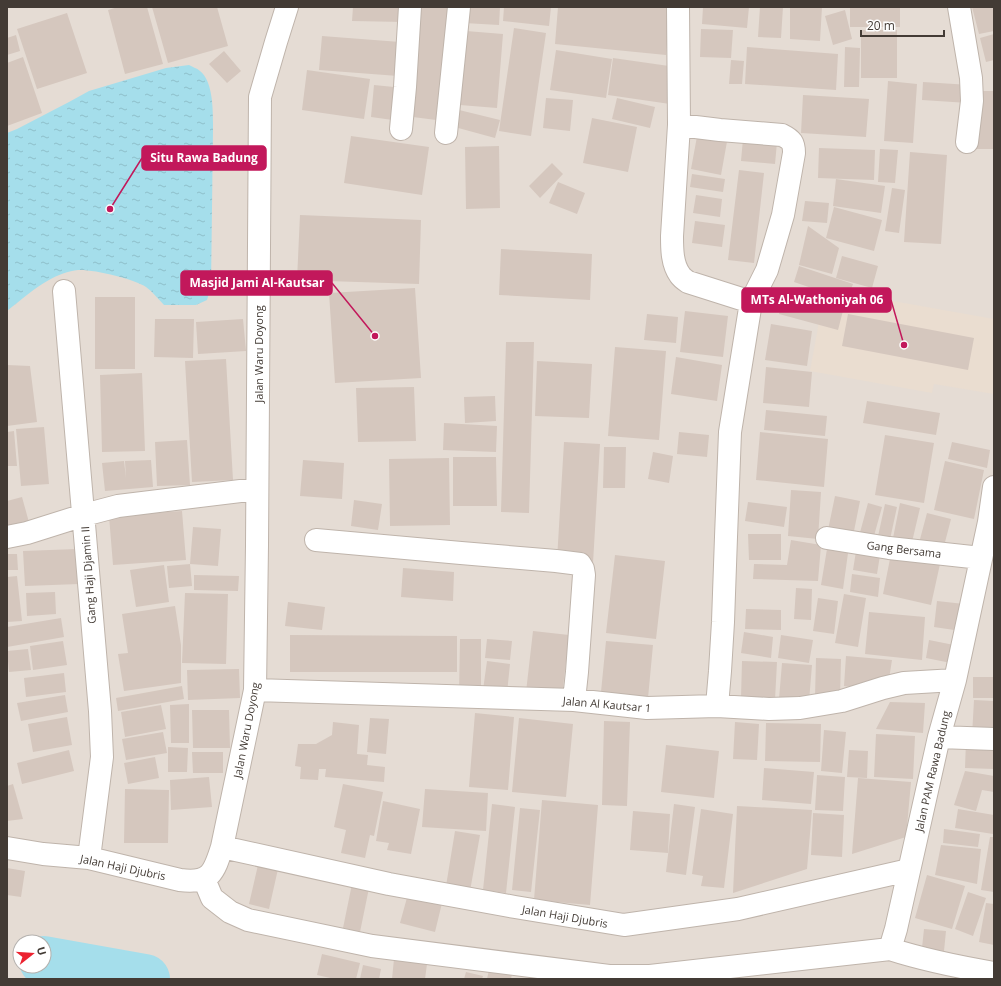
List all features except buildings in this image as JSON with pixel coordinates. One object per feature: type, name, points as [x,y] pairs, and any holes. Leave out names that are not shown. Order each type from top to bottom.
[{"type":"street","name":"Jalan Waru Doyong","points":[[208,875],[218,861],[222,847],[256,690],[260,97],[287,7]]},
{"type":"street","points":[[401,129],[410,7]]},
{"type":"street","points":[[446,132],[459,7]]},
{"type":"street","points":[[678,7],[679,125],[672,236],[675,265],[680,275],[688,282],[751,302]]},
{"type":"street","points":[[959,7],[971,78],[972,101],[967,142]]},
{"type":"street","points":[[679,125],[782,135],[789,138],[794,145],[794,153],[783,215],[767,270],[751,302],[730,432],[723,622],[717,706]]},
{"type":"street","name":"Gang Haji Djamin II","points":[[64,291],[100,711],[102,757],[89,858]]},
{"type":"street","name":"Jalan PAM Rawa Badung","points":[[890,949],[896,929],[939,737],[955,680],[981,558],[991,522],[994,487]]},
{"type":"street","points":[[7,537],[27,533],[118,506],[257,489]]},
{"type":"street","name":"Gang Bersama","points":[[827,538],[890,548],[981,558]]},
{"type":"street","points":[[316,540],[580,564],[584,575],[574,700]]},
{"type":"street","name":"Jalan Al Kautsar 1","points":[[256,690],[574,700],[647,708],[717,706],[769,709],[800,708],[842,701],[904,683],[955,680]]},
{"type":"street","points":[[939,737],[994,739]]},
{"type":"street","name":"Jalan Haji Djubris","points":[[222,847],[389,884],[624,925],[738,909],[909,870]]},
{"type":"street","name":"Jalan Haji Djubris","points":[[7,848],[43,854],[89,858],[180,880],[192,881],[208,875]]},
{"type":"street","points":[[208,875],[212,898],[230,912],[248,920],[372,946],[609,976],[650,976],[890,949],[911,956],[994,973]]},
{"type":"shaded area","points":[[7,7],[994,7],[994,979],[7,979]]},
{"type":"shaded area","points":[[825,289],[994,319],[994,394],[934,384],[932,393],[810,371]]},
{"type":"water","points":[[189,65],[199,70],[205,76],[210,90],[213,107],[211,287],[207,300],[196,305],[164,305],[151,291],[141,284],[103,273],[78,270],[59,275],[43,283],[7,311],[7,133],[89,91],[166,68]]},
{"type":"waterway","points":[[52,962],[145,979]]},
{"type":"place","name":"Situ Rawa Badung","points":[[110,209]]},
{"type":"place","name":"Masjid Jami Al-Kautsar","points":[[375,336]]},
{"type":"place","name":"MTs Al-Wathoniyah 06","points":[[904,345]]}]
